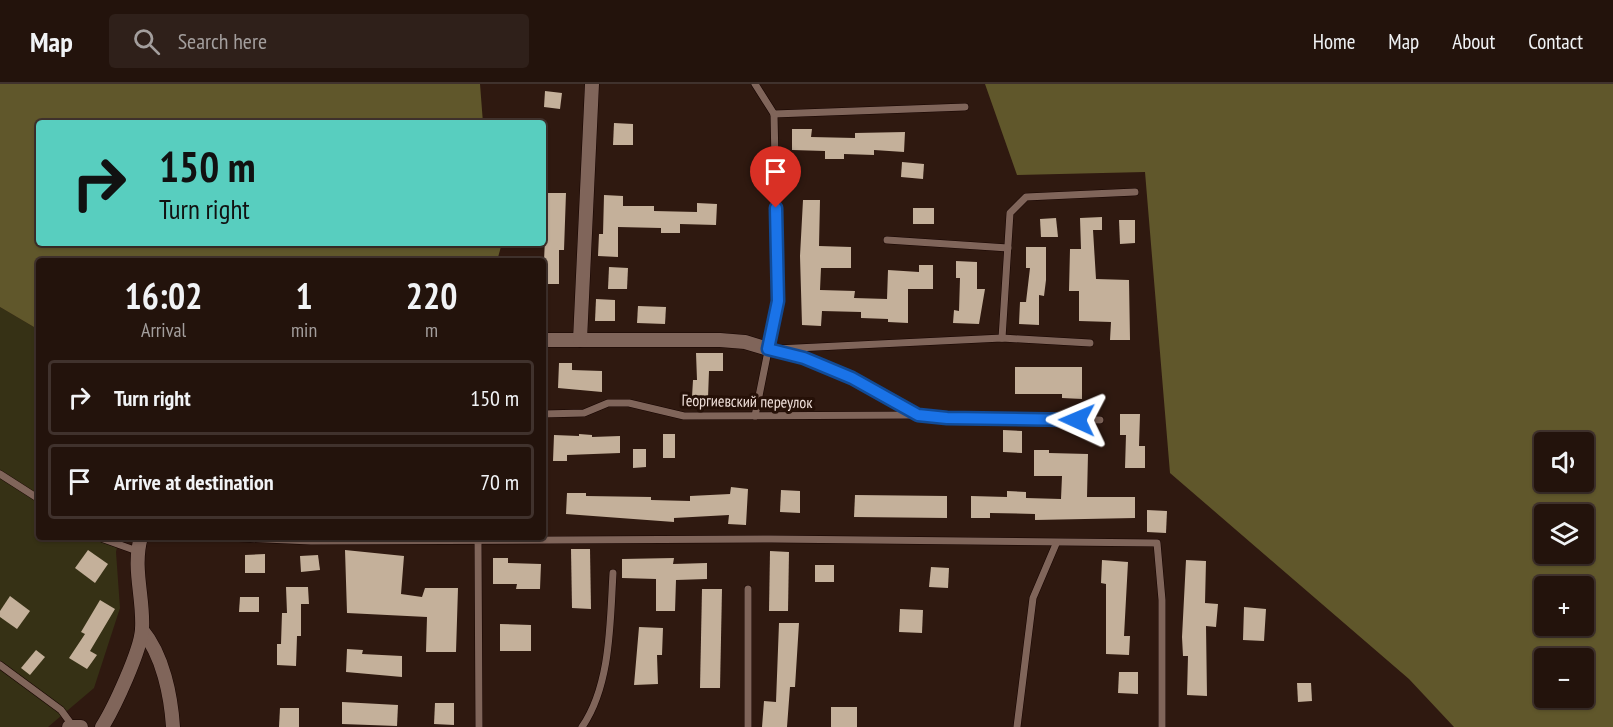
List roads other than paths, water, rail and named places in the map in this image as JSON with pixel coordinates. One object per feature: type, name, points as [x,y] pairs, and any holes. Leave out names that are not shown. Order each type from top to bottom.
[{"type":"street","points":[[580,340],[592,84]]},
{"type":"street","points":[[546,340],[737,341],[768,349]]},
{"type":"street","points":[[102,727],[116,704],[142,630],[137,551],[140,540]]},
{"type":"street","points":[[142,630],[151,640],[172,702],[173,727]]},
{"type":"lane","points":[[755,84],[774,114],[778,301],[755,416]]},
{"type":"lane","points":[[774,114],[965,107]]},
{"type":"lane","points":[[1002,338],[1010,213],[1026,197],[1135,192]]},
{"type":"lane","points":[[887,240],[1008,248]]},
{"type":"lane","points":[[768,349],[1002,338],[1090,343]]},
{"type":"lane","points":[[768,349],[804,358],[852,378],[918,415]]},
{"type":"lane","name":"Георгиевский переулок","points":[[546,414],[584,413],[608,403],[629,403],[684,416],[918,415],[947,418],[1100,420]]},
{"type":"lane","points":[[0,474],[36,497]]},
{"type":"lane","points":[[546,540],[771,539],[1056,544],[1157,543],[1162,600],[1162,727]]},
{"type":"lane","points":[[106,540],[137,551]]},
{"type":"lane","points":[[287,540],[478,540],[479,727]]},
{"type":"lane","points":[[1017,727],[1033,598],[1056,544]]},
{"type":"lane","points":[[582,727],[590,715],[601,682],[609,627],[613,573]]},
{"type":"lane","points":[[748,589],[748,727]]},
{"type":"lane","points":[[0,665],[61,710],[74,726]]}]
